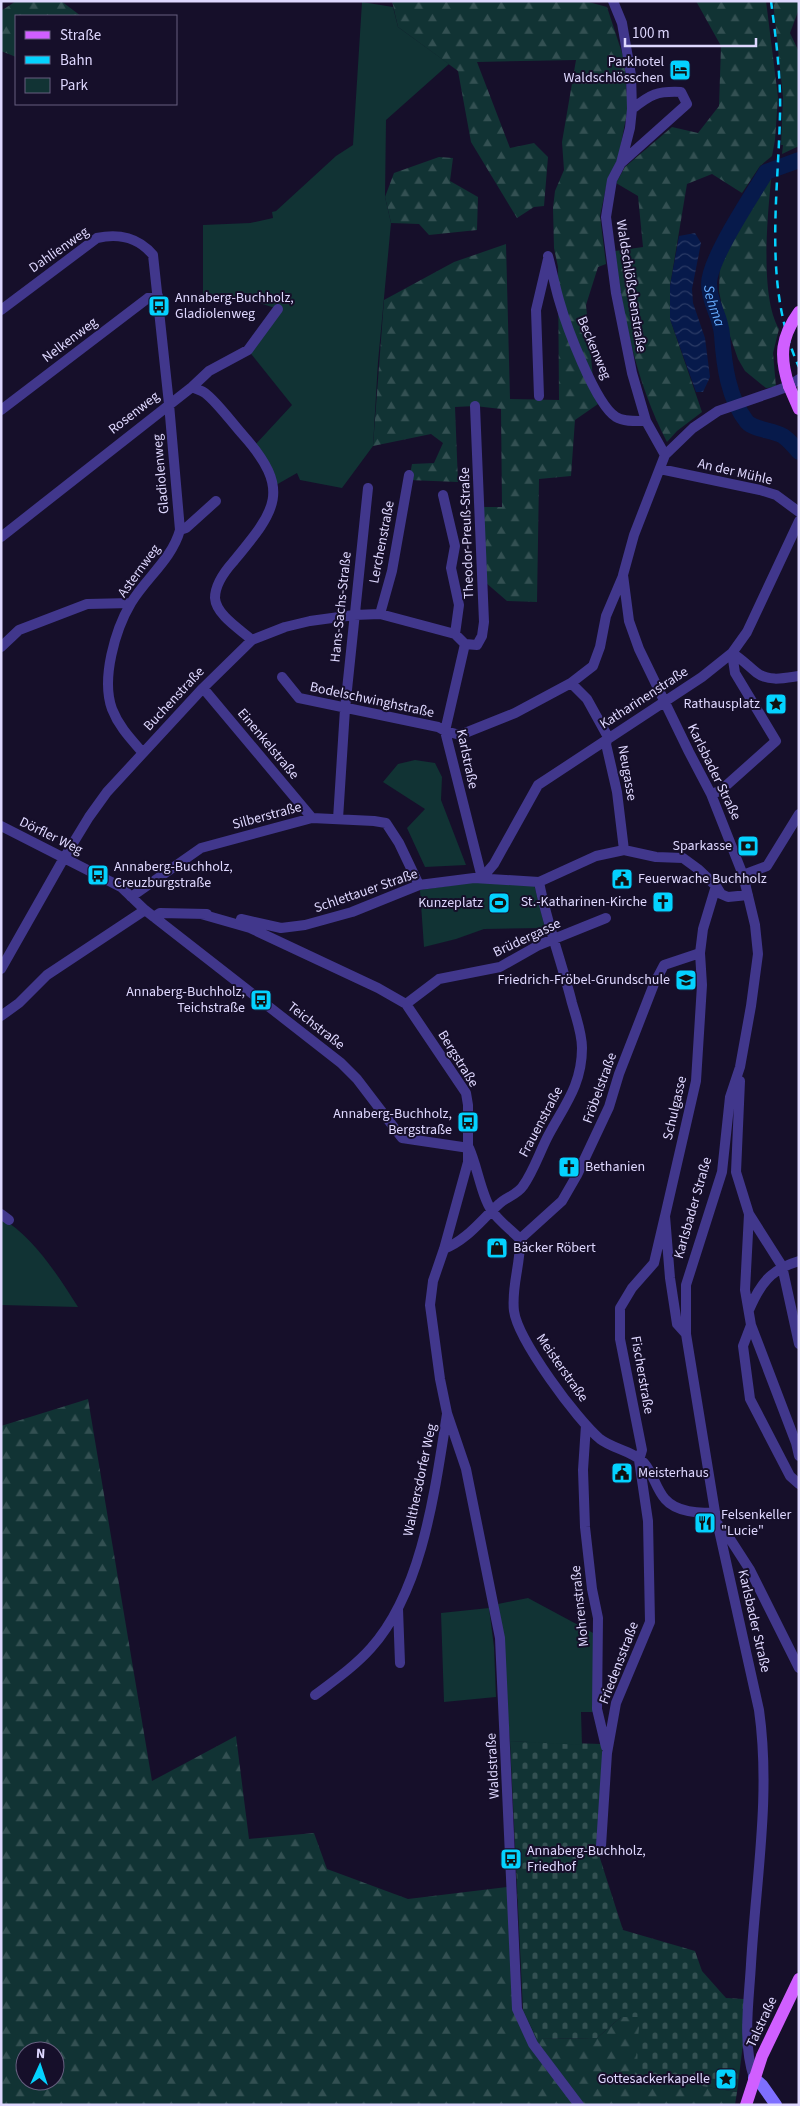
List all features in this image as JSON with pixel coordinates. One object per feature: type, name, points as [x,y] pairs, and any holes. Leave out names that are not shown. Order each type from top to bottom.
[{"type":"main road","points":[[799,312],[788,330],[783,346],[782,360],[794,382],[799,409]]},
{"type":"main road","name":"Talstraße","points":[[746,2105],[762,2056],[799,1979]]},
{"type":"main road","name":"Karlsbader Straße","points":[[754,2078],[762,2085],[776,2105]]},
{"type":"street","name":"Waldschlößchenstraße","points":[[613,1],[622,24],[631,75],[632,109],[630,128],[621,163],[612,180],[606,217],[616,293],[632,373],[646,421],[665,455]]},
{"type":"street","points":[[621,163],[687,104],[681,92],[662,92],[650,95],[632,109]]},
{"type":"street","name":"Dahlienweg","points":[[1,310],[88,243],[105,236],[128,239],[144,245],[149,250],[153,255],[158,296]]},
{"type":"street","name":"Beckenweg","points":[[539,396],[536,310],[548,256],[559,300],[584,366],[603,403],[616,417],[646,421]]},
{"type":"street","name":"Gladiolenweg","points":[[158,296],[180,530]]},
{"type":"street","name":"Nelkenweg","points":[[1,410],[148,298],[158,296]]},
{"type":"street","name":"Rosenweg","points":[[1,537],[192,387],[209,371],[248,350],[278,309]]},
{"type":"street","name":"Karlsbader Straße","points":[[754,2078],[749,2058],[748,2002],[753,1927],[763,1838],[765,1784],[763,1740],[759,1710],[715,1512],[686,1334],[686,1285],[722,1172],[730,1097],[740,1067],[758,954],[755,925],[743,875],[712,794],[664,702],[639,649],[630,621],[623,576],[634,535],[665,455],[693,428],[718,411],[773,392],[794,382]]},
{"type":"street","points":[[192,387],[206,393],[253,446],[272,478],[273,503],[265,521],[224,573],[215,598],[217,606],[222,613],[252,640]]},
{"type":"street","name":"Theodor-Preuß-Straße","points":[[465,644],[477,645],[482,636],[484,622],[475,406]]},
{"type":"street","name":"An der Mühle","points":[[660,469],[760,490],[776,495],[799,512]]},
{"type":"street","name":"Lerchenstraße","points":[[380,614],[392,570],[409,475]]},
{"type":"street","name":"Hans-Sachs-Straße","points":[[338,819],[345,709],[368,488]]},
{"type":"street","points":[[443,495],[455,546],[451,568],[459,605],[455,634],[465,644]]},
{"type":"street","name":"Asternweg","points":[[143,753],[122,729],[112,708],[108,687],[114,641],[131,603],[176,543],[180,530],[186,528],[216,501]]},
{"type":"street","name":"Katharinenstraße","points":[[482,878],[494,864],[538,785],[608,737],[702,677],[732,653],[747,632],[799,521]]},
{"type":"street","name":"Bodelschwinghstraße","points":[[282,677],[298,698],[438,727],[460,735],[515,713],[571,682],[593,666],[600,647],[606,616],[623,576]]},
{"type":"street","points":[[1,647],[19,630],[87,604],[131,603]]},
{"type":"street","name":"Buchenstraße","points":[[1,969],[64,858],[107,792],[203,688],[252,640],[294,625],[354,615],[380,614],[455,634]]},
{"type":"street","name":"Karlstraße","points":[[465,644],[445,731],[482,878]]},
{"type":"street","points":[[732,653],[743,659],[757,673],[768,678],[779,679],[799,676]]},
{"type":"street","points":[[712,794],[720,791],[776,741],[736,673],[732,653]]},
{"type":"street","name":"Neugasse","points":[[571,682],[587,698],[608,737],[606,744],[617,792],[624,850]]},
{"type":"street","name":"Einenkelstraße","points":[[203,688],[312,818]]},
{"type":"street","points":[[743,875],[767,866],[799,814]]},
{"type":"street","name":"Silberstraße","points":[[131,897],[201,848],[312,818],[374,820],[386,823],[399,843],[419,885]]},
{"type":"street","name":"Dörfler Weg","points":[[1,826],[121,887],[131,897]]},
{"type":"street","name":"Schlettauer Straße","points":[[154,917],[160,913],[224,915],[281,928],[304,925],[352,912],[419,885],[482,878],[539,882],[596,856],[624,850],[656,857],[683,858],[716,886],[721,894],[728,897],[748,895]]},
{"type":"street","name":"Frauenstraße","points":[[444,1249],[472,1232],[500,1202],[523,1186],[551,1130],[574,1091],[578,1077],[582,1046],[580,1033],[545,910],[539,882]]},
{"type":"street","name":"Schulgasse","points":[[686,1334],[677,1324],[670,1278],[665,1216],[696,1081],[702,985],[700,953],[703,929],[716,886]]},
{"type":"street","name":"Teichstraße","points":[[131,897],[145,910],[341,1063],[357,1079],[402,1138],[469,1148]]},
{"type":"street","points":[[1,1016],[19,1003],[48,975],[145,910]]},
{"type":"street","name":"Bergstraße","points":[[201,914],[250,928],[378,988],[406,1004],[466,1093],[468,1105],[468,1162],[444,1249],[433,1281],[430,1305],[440,1380],[447,1413]]},
{"type":"street","name":"Brüdergasse","points":[[406,1004],[439,979],[500,967],[539,945],[606,918]]},
{"type":"street","name":"Fröbelstraße","points":[[520,1239],[562,1201],[577,1175],[600,1128],[654,984],[664,965],[700,953]]},
{"type":"street","points":[[740,1067],[736,1172],[749,1214],[782,1266],[799,1344]]},
{"type":"street","points":[[469,1148],[476,1162],[492,1212],[520,1239]]},
{"type":"street","points":[[749,1214],[745,1290],[751,1325],[796,1443],[799,1456]]},
{"type":"street","name":"Fischerstraße","points":[[640,1460],[642,1450],[620,1339],[620,1308],[632,1288],[654,1263],[665,1216]]},
{"type":"street","name":"Meisterstraße","points":[[520,1239],[521,1255],[515,1289],[514,1310],[518,1325],[531,1352],[586,1426],[602,1440],[640,1460],[665,1499],[675,1507],[692,1511],[715,1512]]},
{"type":"street","points":[[749,1310],[756,1292],[768,1278],[782,1266],[799,1261]]},
{"type":"street","points":[[751,1325],[744,1346],[750,1399],[790,1476],[799,1484]]},
{"type":"street","name":"Walthersdorfer Weg","points":[[315,1694],[357,1663],[385,1630],[406,1592],[430,1512],[447,1413]]},
{"type":"street","name":"Waldstraße","points":[[447,1413],[466,1469],[500,1638],[517,2009],[533,2044],[579,2105]]},
{"type":"street","name":"Mohrenstraße","points":[[586,1426],[583,1470],[585,1527],[598,1618],[597,1709],[607,1753]]},
{"type":"street","name":"Friedensstraße","points":[[601,1846],[607,1753],[616,1702],[650,1622],[648,1521],[640,1460]]},
{"type":"street","points":[[719,1529],[730,1538],[750,1570],[799,1668]]},
{"type":"street","name":"Walthersdorfer Weg","points":[[398,1608],[400,1662]]},
{"type":"green space","points":[[16,1],[61,1],[80,15],[15,15],[15,57],[1,51],[1,11]]},
{"type":"green space","points":[[392,1],[585,1],[607,7],[624,59],[628,108],[618,159],[608,178],[600,216],[606,264],[598,267],[586,305],[595,399],[598,404],[575,420],[571,476],[539,479],[537,602],[507,601],[485,582],[482,507],[502,507],[501,409],[475,406],[455,407],[458,482],[409,480],[412,464],[434,463],[443,443],[431,434],[373,446],[384,300],[454,262],[506,244],[510,399],[559,400],[558,267],[554,248],[553,208],[555,191],[564,170],[562,142],[576,60],[477,62],[510,148],[534,143],[548,157],[544,206],[534,207],[517,218],[471,142],[458,71],[398,27]]},
{"type":"green space","points":[[696,1],[766,1],[778,97],[772,156],[760,166],[742,193],[712,174],[687,184],[670,286],[670,319],[702,412],[677,431],[667,442],[647,396],[632,349],[615,251],[643,247],[638,196],[616,183],[625,167],[672,127],[698,133],[719,106],[721,46]]},
{"type":"green space","points":[[773,1],[799,1],[799,9],[790,33],[799,52],[799,146],[782,154],[783,97]]},
{"type":"green space","points":[[362,2],[393,7],[398,27],[449,64],[386,120],[385,197],[391,223],[378,362],[373,446],[342,488],[300,480],[297,473],[276,485],[255,445],[292,405],[248,350],[278,309],[241,297],[203,295],[203,225],[250,223],[273,218],[272,212],[276,211],[336,156],[353,145]]},
{"type":"green space","points":[[439,157],[453,158],[450,181],[478,197],[477,230],[429,235],[419,224],[391,223],[385,197],[394,173]]},
{"type":"green space","points":[[772,171],[766,252],[769,295],[773,314],[779,329],[773,353],[776,387],[766,388],[745,371],[738,359],[725,322],[719,291],[720,257],[768,173]]},
{"type":"green space","points":[[415,760],[435,763],[442,777],[441,800],[466,865],[425,867],[407,828],[425,809],[383,782],[398,764]]},
{"type":"green space","points":[[482,881],[534,884],[545,928],[484,929],[456,939],[424,947],[420,890]]},
{"type":"green space","points":[[1,1218],[24,1235],[34,1246],[54,1270],[78,1307],[1,1305]]},
{"type":"green space","points":[[88,1399],[152,1781],[236,1736],[249,1839],[314,1833],[327,1869],[408,1899],[507,1887],[515,2014],[523,2010],[537,2039],[597,2038],[621,2017],[641,2017],[701,2086],[737,2092],[735,2105],[1,2105],[1,1426]]},
{"type":"green space","points":[[528,1598],[595,1634],[594,1712],[581,1712],[582,1745],[510,1741],[498,1604]]},
{"type":"green space","points":[[489,1608],[494,1647],[496,1697],[444,1702],[441,1613]]},
{"type":"green space","points":[[510,1741],[601,1744],[603,1755],[597,1849],[623,1930],[695,1951],[702,1971],[726,1998],[744,1999],[743,2044],[737,2092],[701,2086],[634,2081],[640,2017],[621,2017],[597,2038],[537,2039],[523,2010]]},
{"type":"water","points":[[695,233],[701,243],[692,289],[693,303],[705,338],[710,377],[703,392],[696,392],[670,319],[670,286],[679,236]]},
{"type":"waterway","name":"Sehma","points":[[799,160],[766,172],[723,244],[711,273],[709,284],[711,297],[720,322],[728,381],[735,402],[750,425],[783,436],[799,452]]},
{"type":"railway","points":[[771,1],[780,86],[775,243],[777,275],[788,337],[799,367]]},
{"type":"place","name":"Parkhotel Waldschlösschen","points":[[680,70]]},
{"type":"place","name":"Annaberg-Buchholz, Gladiolenweg","points":[[159,306]]},
{"type":"place","name":"Rathausplatz","points":[[776,704]]},
{"type":"place","name":"Sparkasse","points":[[748,846]]},
{"type":"place","name":"Annaberg-Buchholz, Creuzburgstraße","points":[[98,875]]},
{"type":"place","name":"Feuerwache Buchholz","points":[[622,879]]},
{"type":"place","name":"St.-Katharinen-Kirche","points":[[663,902]]},
{"type":"place","name":"Kunzeplatz","points":[[499,903]]},
{"type":"place","name":"Friedrich-Fröbel-Grundschule","points":[[686,980]]},
{"type":"place","name":"Annaberg-Buchholz, Teichstraße","points":[[261,1000]]},
{"type":"place","name":"Annaberg-Buchholz, Bergstraße","points":[[468,1122]]},
{"type":"place","name":"Bethanien","points":[[569,1167]]},
{"type":"place","name":"Bäcker Röbert","points":[[497,1248]]},
{"type":"place","name":"Meisterhaus","points":[[622,1473]]},
{"type":"place","name":"Felsenkeller \"Lucie\"","points":[[705,1523]]},
{"type":"place","name":"Annaberg-Buchholz, Friedhof","points":[[511,1859]]},
{"type":"place","name":"Gottesackerkapelle","points":[[726,2079]]}]
